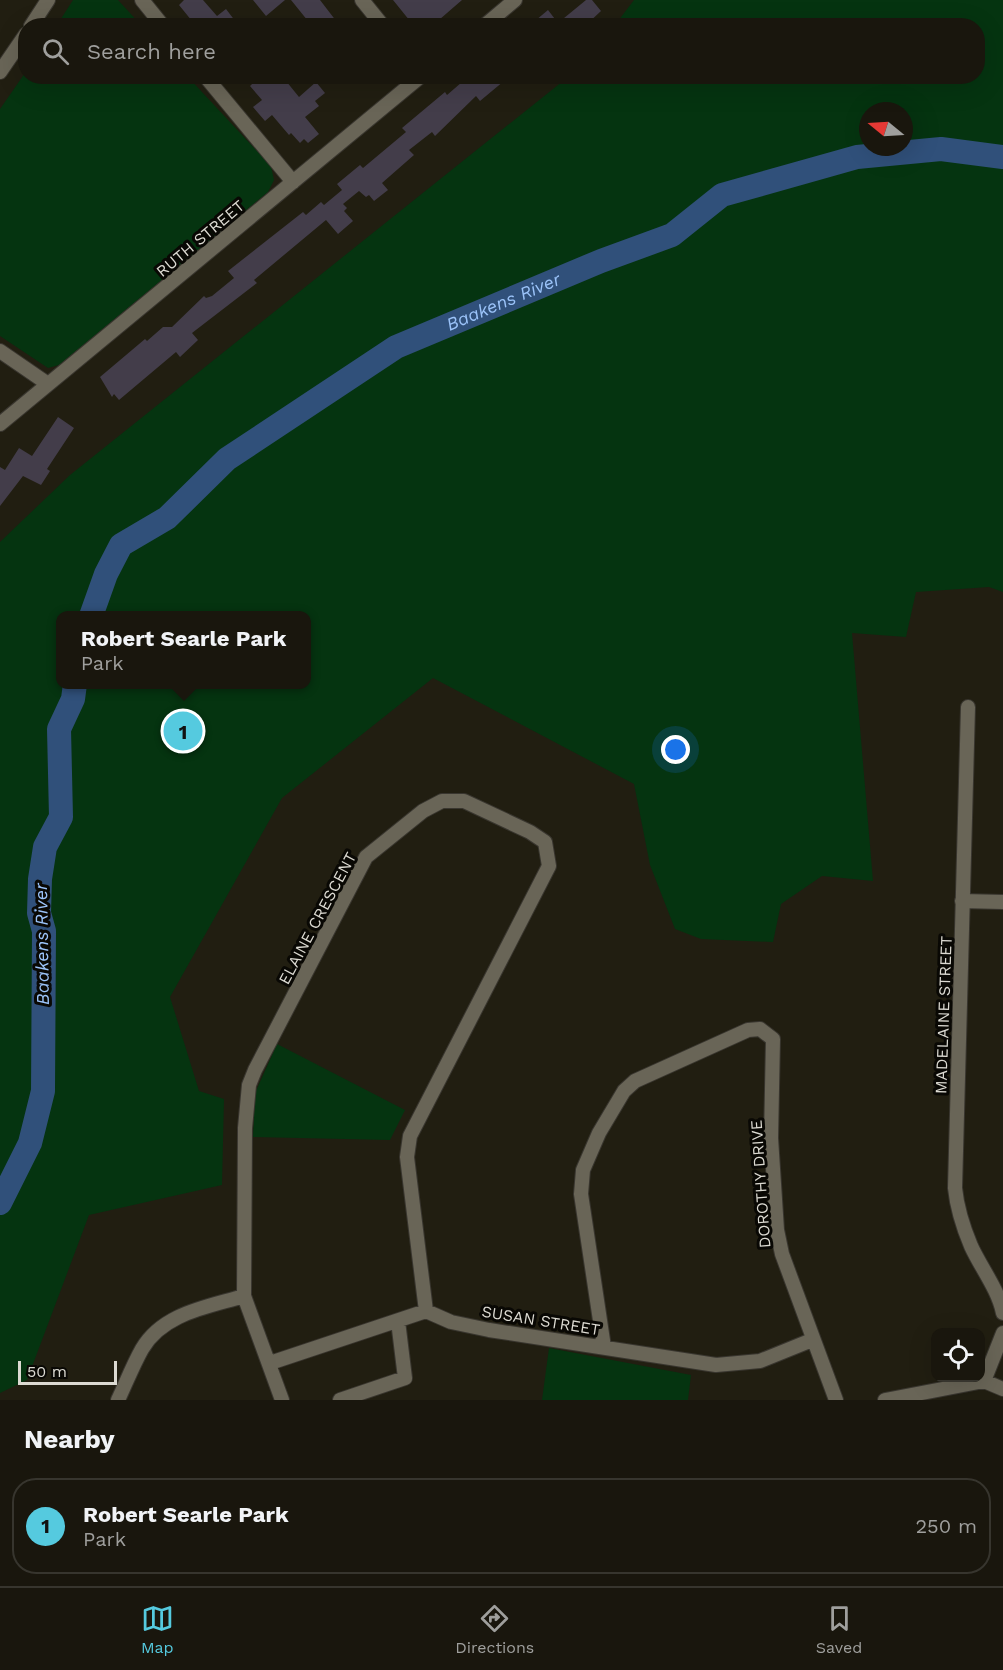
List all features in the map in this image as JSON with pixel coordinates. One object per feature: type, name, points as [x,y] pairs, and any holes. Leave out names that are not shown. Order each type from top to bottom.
[{"type":"street","points":[[36,18],[48,0]]},
{"type":"street","points":[[142,0],[157,18]]},
{"type":"street","points":[[362,0],[377,18]]},
{"type":"street","points":[[493,18],[514,0]]},
{"type":"street","points":[[0,72],[18,46]]},
{"type":"street","points":[[212,84],[292,182]]},
{"type":"street","name":"RUTH STREET","points":[[0,424],[411,84]]},
{"type":"street","points":[[0,351],[48,384]]},
{"type":"street","name":"MADELAINE STREET","points":[[968,707],[955,1188],[959,1214],[971,1246],[997,1295],[1003,1313]]},
{"type":"street","name":"ELAINE CRESCENT","points":[[282,1400],[244,1296],[245,1128],[248,1092],[255,1070],[366,857],[423,811],[442,801],[452,800],[464,801],[530,832],[545,842],[549,866],[410,1136],[407,1157],[426,1311]]},
{"type":"street","points":[[963,901],[1003,902]]},
{"type":"street","name":"DOROTHY DRIVE","points":[[604,1347],[581,1194],[583,1170],[599,1133],[615,1103],[635,1081],[747,1030],[766,1031],[771,1035],[774,1044],[771,1138],[777,1230],[782,1254],[836,1400]]},
{"type":"street","points":[[118,1400],[144,1347],[162,1327],[188,1313],[244,1296]]},
{"type":"street","points":[[270,1363],[426,1311]]},
{"type":"street","name":"SUSAN STREET","points":[[426,1311],[451,1322],[489,1330],[730,1365],[760,1361],[812,1340]]},
{"type":"street","points":[[340,1400],[405,1378],[398,1321]]},
{"type":"street","points":[[985,1378],[1003,1333]]},
{"type":"street","points":[[985,1381],[1003,1389]]},
{"type":"street","points":[[885,1400],[979,1382]]},
{"type":"green space","points":[[73,0],[118,0],[135,18],[61,18]]},
{"type":"green space","points":[[634,0],[1003,0],[1003,592],[989,587],[916,592],[906,637],[852,633],[873,881],[822,876],[781,904],[773,942],[701,939],[675,929],[650,865],[634,784],[433,678],[282,798],[170,997],[199,1091],[224,1099],[222,1185],[89,1215],[27,1380],[0,1393],[0,542],[70,475],[559,84],[985,84],[985,18],[620,18]]},
{"type":"green space","points":[[18,83],[195,84],[271,166],[274,180],[268,192],[59,365],[48,368],[0,336],[0,109]]},
{"type":"green space","points":[[277,1044],[405,1110],[390,1140],[253,1137],[255,1093]]},
{"type":"green space","points":[[549,1348],[691,1375],[688,1400],[542,1400]]},
{"type":"building","points":[[184,0],[203,0],[217,16],[226,9],[233,18],[190,18],[179,5]]},
{"type":"building","points":[[253,0],[285,0],[266,16]]},
{"type":"building","points":[[291,0],[320,0],[334,18],[306,18]]},
{"type":"building","points":[[393,0],[462,0],[441,18],[408,18]]},
{"type":"building","points":[[586,0],[592,0],[601,11],[594,18],[564,18]]},
{"type":"building","points":[[548,10],[554,18],[538,18]]},
{"type":"building","points":[[252,84],[288,84],[299,97],[314,84],[318,84],[325,93],[315,101],[319,106],[305,117],[319,134],[308,143],[304,139],[300,143],[291,133],[289,135],[272,115],[265,121],[253,107],[262,100],[250,86]]},
{"type":"building","points":[[460,84],[500,84],[480,101],[476,96],[435,136],[432,132],[409,150],[414,155],[382,183],[388,190],[374,201],[369,195],[366,197],[359,191],[343,204],[347,208],[344,211],[353,221],[338,234],[326,220],[254,280],[257,283],[192,333],[198,340],[180,357],[176,352],[119,400],[114,394],[112,397],[100,377],[145,339],[147,341],[163,327],[172,327],[204,296],[206,298],[212,296],[234,278],[228,271],[303,212],[306,215],[321,202],[324,205],[342,190],[337,184],[360,165],[363,168],[406,132],[402,128],[445,92],[447,95]]},
{"type":"building","points":[[58,417],[74,428],[47,469],[50,471],[41,485],[23,476],[0,506],[0,467],[5,470],[19,448],[32,456]]},
{"type":"waterway","name":"Baakens River","points":[[93,611],[106,574],[121,545],[167,518],[227,459],[396,347],[601,261],[672,235],[722,195],[857,157],[941,149],[1003,157]]},
{"type":"waterway","name":"Baakens River","points":[[0,1203],[30,1143],[43,1091],[44,931],[39,913],[40,879],[45,847],[61,817],[59,729],[73,699],[74,689]]},
{"type":"place","name":"Robert Searle Park","points":[[183,731]]}]
